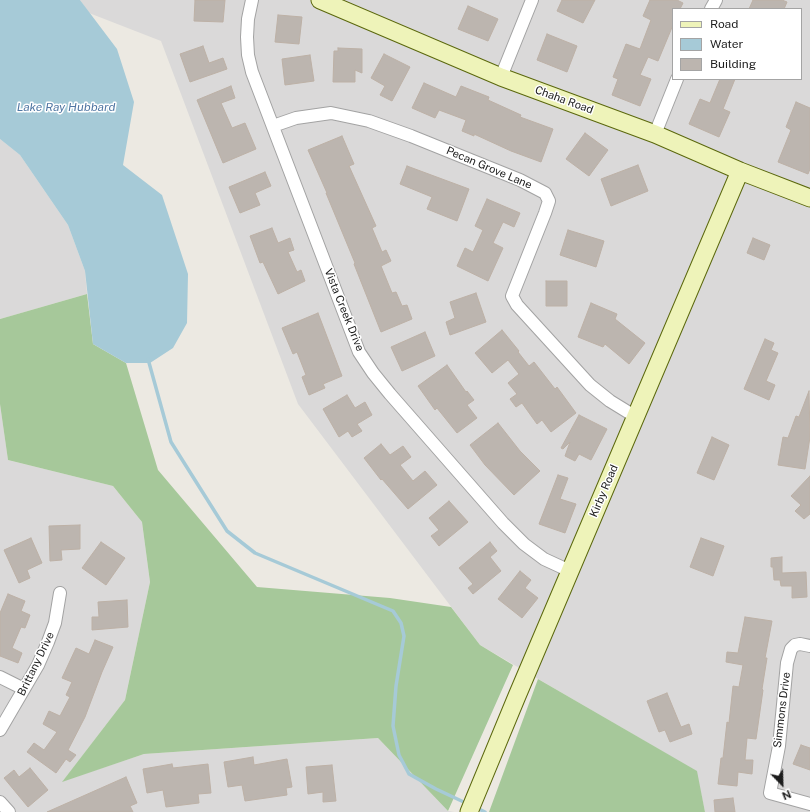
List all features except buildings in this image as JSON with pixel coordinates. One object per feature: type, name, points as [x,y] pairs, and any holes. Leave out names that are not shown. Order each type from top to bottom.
[{"type":"street","name":"Vista Creek Drive","points":[[252,0],[248,19],[248,56],[252,72],[360,352],[373,373],[390,394],[456,471],[516,536],[544,559],[570,571]]},
{"type":"street","name":"Chaha Road","points":[[320,0],[501,77],[655,134],[740,171],[810,198]]},
{"type":"street","points":[[501,77],[532,0]]},
{"type":"street","points":[[655,134],[677,80]]},
{"type":"street","name":"Pecan Grove Lane","points":[[273,126],[296,118],[325,114],[344,115],[369,121],[513,177],[545,193],[549,201],[512,296],[517,306],[590,385],[610,401],[636,416]]},
{"type":"street","name":"Kirby Road","points":[[469,812],[740,171]]},
{"type":"street","name":"Brittany Drive","points":[[0,730],[38,664],[53,630],[60,593]]},
{"type":"street","name":"Simmons Drive","points":[[810,646],[800,644],[795,645],[791,649],[787,663],[779,746],[770,793],[810,804]]},
{"type":"street","points":[[0,677],[24,689]]},
{"type":"street","points":[[0,802],[9,812]]},
{"type":"shaded area","points":[[80,0],[810,0],[810,812],[705,812],[696,771],[480,645],[298,404],[161,41],[89,13]]},
{"type":"shaded area","points":[[0,139],[20,155],[68,225],[85,271],[87,294],[0,319]]},
{"type":"shaded area","points":[[0,404],[8,460],[113,486],[142,522],[150,582],[125,700],[63,781],[144,754],[378,738],[448,811],[454,812],[0,812]]},
{"type":"green space","points":[[87,294],[93,344],[126,363],[158,470],[257,587],[390,598],[451,607],[480,645],[513,665],[448,811],[378,738],[144,754],[62,782],[125,700],[150,582],[142,522],[113,486],[8,460],[0,404],[0,319]]},
{"type":"green space","points":[[538,679],[697,771],[705,812],[489,812]]},
{"type":"water","name":"Lake Ray Hubbard","points":[[0,0],[80,0],[117,49],[134,102],[123,165],[162,195],[188,274],[187,323],[173,348],[150,363],[126,363],[93,344],[85,271],[68,225],[20,155],[0,139]]},
{"type":"waterway","points":[[148,359],[171,442],[227,531],[255,553],[393,611],[401,623],[404,636],[396,686],[393,726],[399,755],[409,774],[468,804]]},
{"type":"waterway","points":[[475,807],[485,812]]}]
